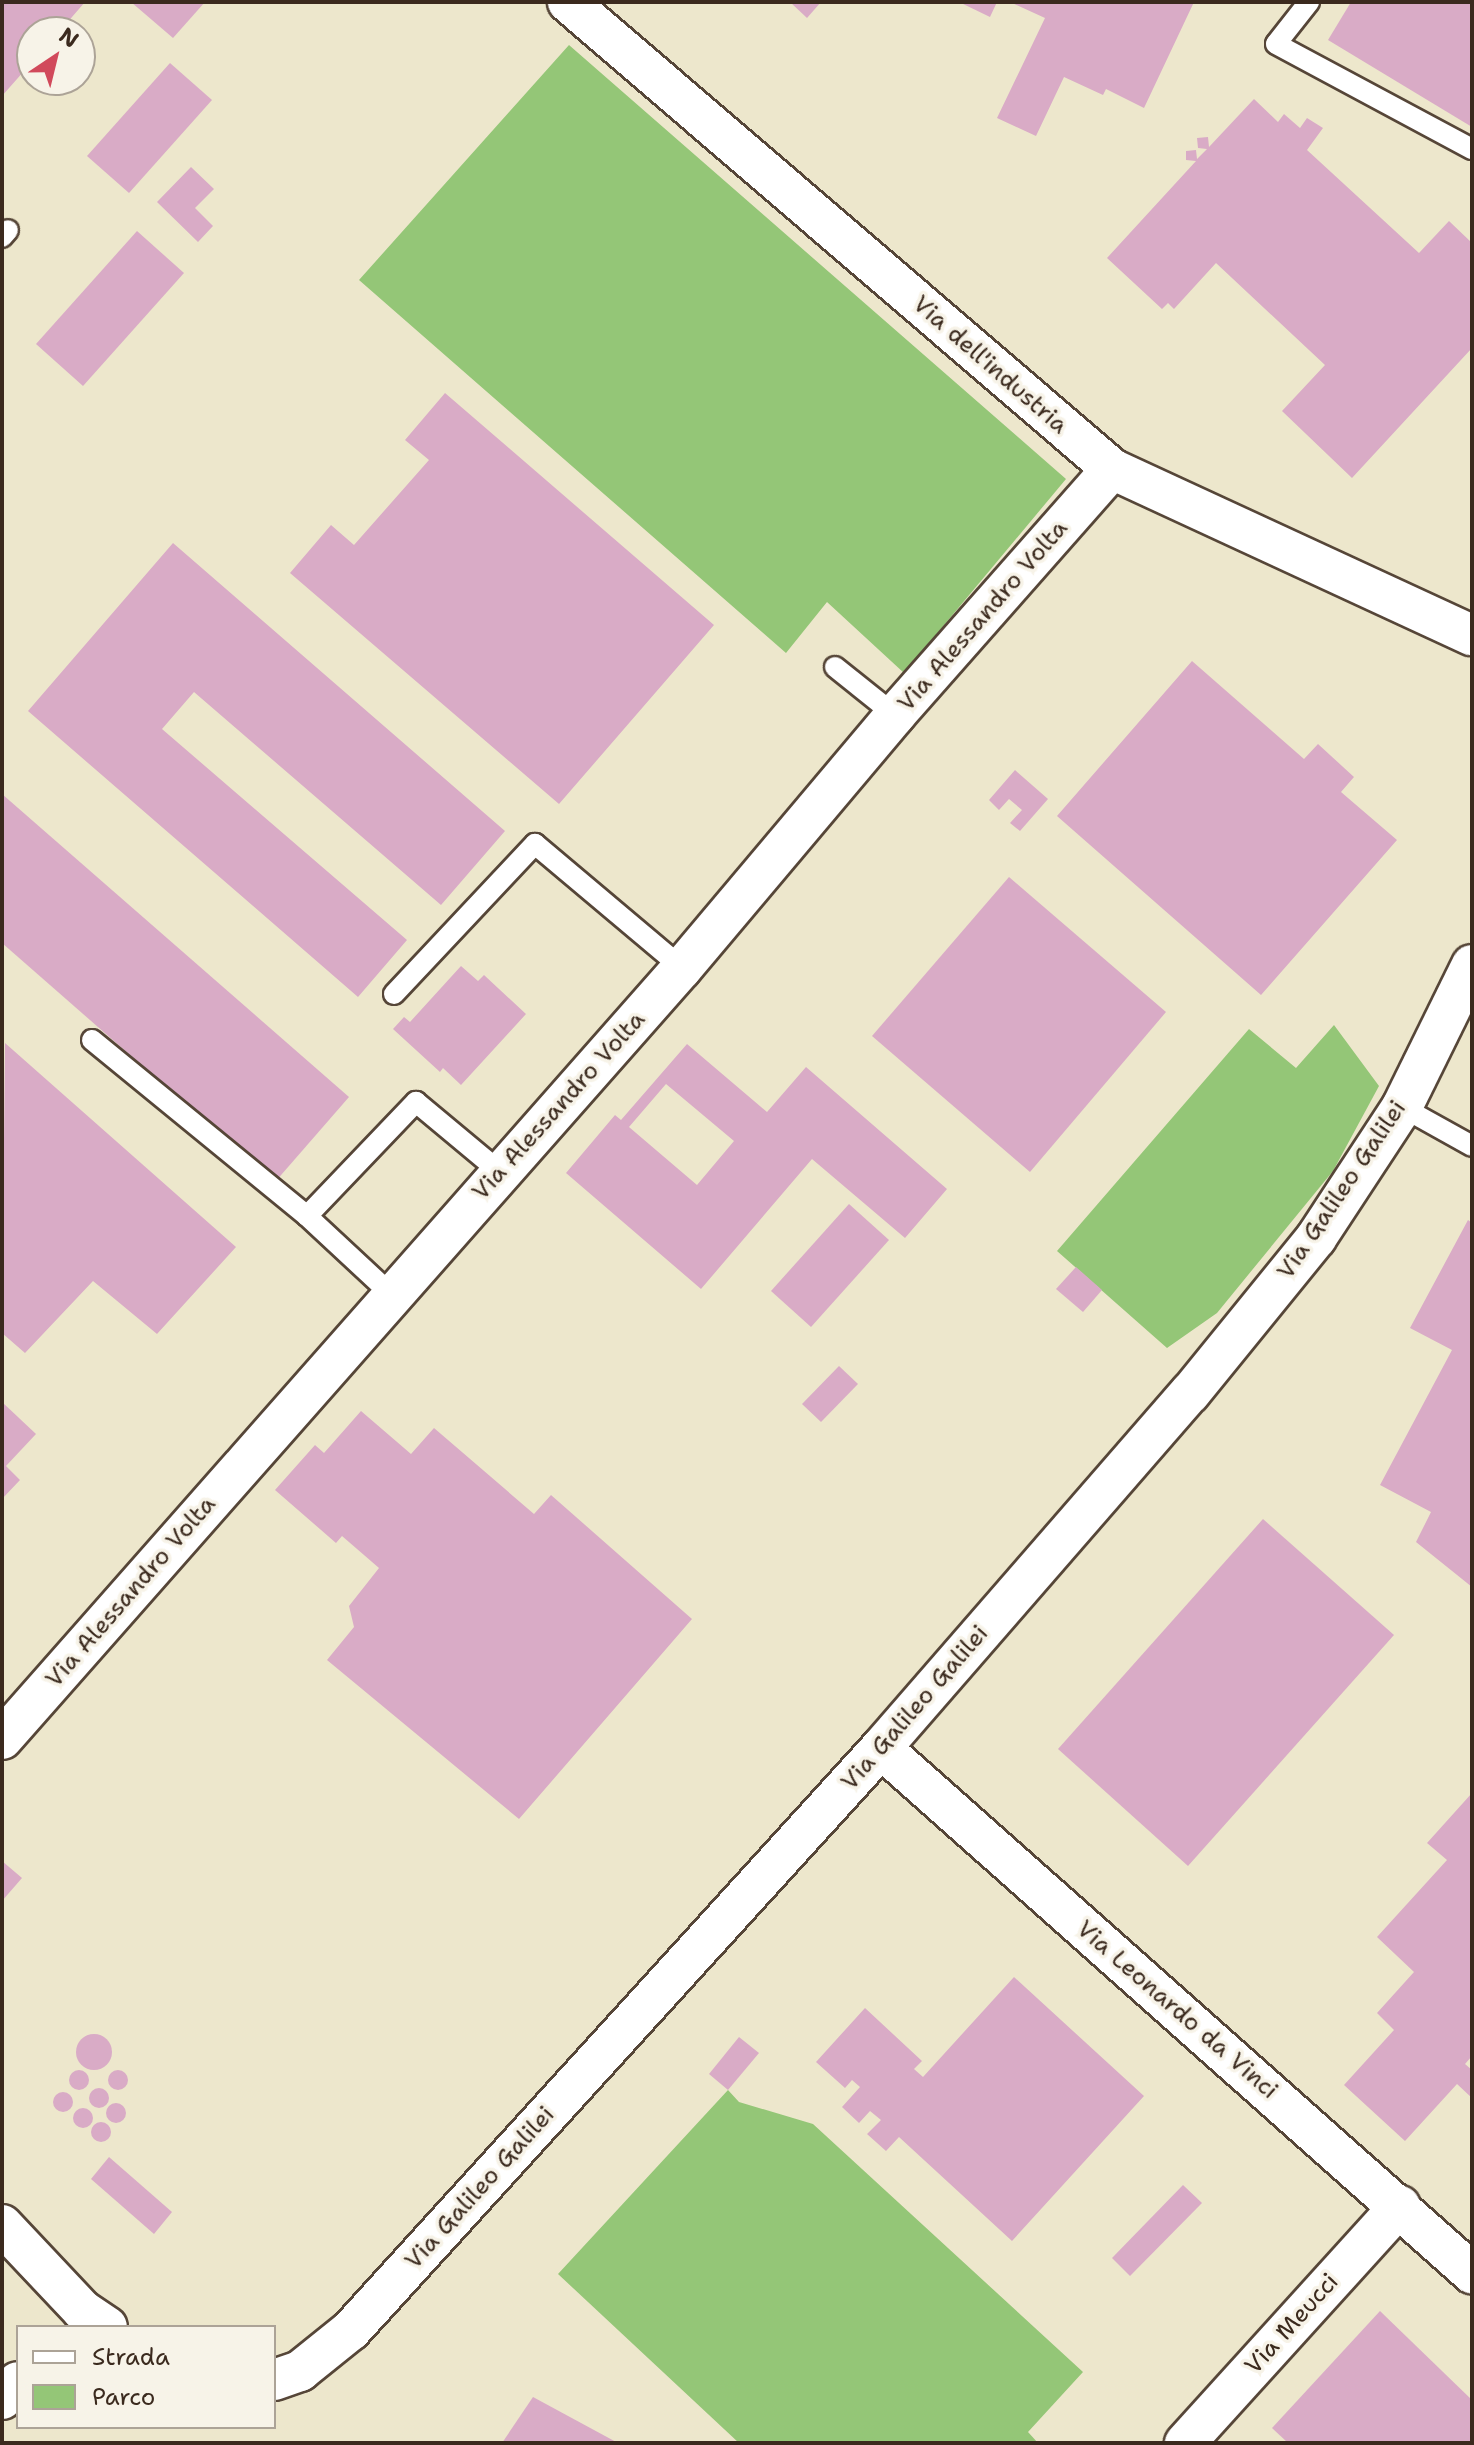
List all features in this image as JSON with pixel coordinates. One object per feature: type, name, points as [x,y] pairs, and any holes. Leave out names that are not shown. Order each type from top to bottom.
[{"type":"street","name":"Via dell'industria","points":[[568,2],[1112,469],[1472,635]]},
{"type":"street","name":"Via Alessandro Volta","points":[[2,1739],[682,968],[895,715],[1112,469]]},
{"type":"street","name":"Via Galileo Galilei","points":[[276,2379],[300,2371],[351,2330],[881,1748],[1200,1381],[1316,1238],[1402,1107],[1472,965]]},
{"type":"street","name":"Via Leonardo da Vinci","points":[[881,1748],[1472,2273]]},
{"type":"street","name":"Via Meucci","points":[[1185,2443],[1400,2206]]},
{"type":"street","points":[[2,2225],[85,2321]]},
{"type":"street","points":[[2,2399],[16,2384]]},
{"type":"lane","points":[[1309,2],[1276,44],[1472,149]]},
{"type":"lane","points":[[835,667],[895,715]]},
{"type":"lane","points":[[394,994],[535,844],[682,968]]},
{"type":"lane","points":[[92,1040],[307,1216],[392,1295]]},
{"type":"lane","points":[[307,1216],[416,1102],[500,1172]]},
{"type":"lane","points":[[1402,1107],[1472,1146]]},
{"type":"green space","points":[[569,45],[1066,479],[904,673],[827,602],[786,653],[359,280]]},
{"type":"green space","points":[[1334,1025],[1379,1086],[1333,1171],[1217,1313],[1167,1348],[1057,1251],[1249,1029],[1296,1068]]},
{"type":"green space","points":[[728,2090],[739,2102],[813,2124],[1083,2372],[1028,2432],[1038,2443],[739,2443],[558,2274]]},
{"type":"building","points":[[2,2],[85,2],[73,16],[16,16],[16,80],[2,96]]},
{"type":"building","points":[[131,2],[205,2],[173,38]]},
{"type":"building","points":[[790,2],[821,2],[807,18]]},
{"type":"building","points":[[959,2],[997,2],[990,17]]},
{"type":"building","points":[[1010,2],[1194,2],[1144,108],[1106,89],[1103,95],[1064,77],[1036,136],[997,118],[1045,18]]},
{"type":"building","points":[[1351,2],[1472,2],[1472,127],[1328,40]]},
{"type":"building","points":[[170,63],[212,100],[129,193],[87,156]]},
{"type":"building","points":[[1254,99],[1278,122],[1284,114],[1300,128],[1307,118],[1323,128],[1307,150],[1419,253],[1449,221],[1472,243],[1472,348],[1352,478],[1282,411],[1325,365],[1216,263],[1174,309],[1168,303],[1162,309],[1107,258],[1196,161],[1186,160],[1186,151],[1196,150],[1197,159],[1207,149],[1198,148],[1197,138],[1208,137],[1209,147]]},
{"type":"building","points":[[191,167],[214,189],[195,208],[213,226],[198,242],[157,202]]},
{"type":"building","points":[[137,231],[184,273],[83,386],[36,344]]},
{"type":"building","points":[[445,393],[714,625],[559,804],[290,573],[331,525],[354,545],[429,460],[405,440]]},
{"type":"building","points":[[173,543],[505,831],[441,905],[194,692],[162,729],[407,940],[358,997],[28,711]]},
{"type":"building","points":[[1192,661],[1304,759],[1318,744],[1354,777],[1341,792],[1397,840],[1261,995],[1057,816]]},
{"type":"building","points":[[1015,770],[1048,799],[1020,831],[1010,823],[1022,810],[1009,799],[999,810],[989,800]]},
{"type":"building","points":[[2,794],[349,1097],[275,1182],[2,943]]},
{"type":"building","points":[[1009,877],[1166,1012],[1030,1172],[872,1036]]},
{"type":"building","points":[[461,966],[478,981],[484,975],[526,1014],[461,1085],[443,1068],[440,1072],[393,1029],[404,1017],[410,1022]]},
{"type":"building","points":[[5,1043],[236,1247],[157,1334],[93,1281],[25,1353],[2,1333]]},
{"type":"building","points":[[687,1044],[767,1112],[806,1067],[947,1189],[905,1238],[812,1159],[701,1289],[566,1173],[615,1115],[621,1120]],"holes":[[[666,1084],[734,1141],[697,1185],[629,1127]]]},
{"type":"building","points":[[849,1204],[889,1240],[811,1327],[771,1291]]},
{"type":"building","points":[[1468,1220],[1472,1223],[1472,1587],[1416,1542],[1431,1512],[1380,1485],[1452,1350],[1410,1328]]},
{"type":"building","points":[[1076,1267],[1102,1290],[1083,1312],[1056,1289]]},
{"type":"building","points":[[839,1366],[858,1384],[821,1422],[802,1404]]},
{"type":"building","points":[[2,1402],[36,1434],[6,1466],[20,1480],[2,1499]]},
{"type":"building","points":[[361,1411],[411,1454],[434,1428],[534,1514],[551,1495],[692,1619],[519,1819],[327,1660],[354,1627],[349,1606],[379,1568],[342,1536],[336,1543],[275,1490],[315,1445],[324,1453]]},
{"type":"building","points":[[1263,1519],[1394,1635],[1188,1866],[1058,1749]]},
{"type":"building","points":[[1472,1793],[1472,2056],[1465,2064],[1472,2070],[1472,2098],[1457,2084],[1405,2141],[1344,2085],[1394,2030],[1377,2013],[1414,1972],[1377,1937],[1447,1860],[1427,1843]]},
{"type":"building","points":[[2,1861],[22,1878],[2,1901]]},
{"type":"building","points":[[1014,1977],[1144,2096],[1012,2241],[899,2137],[886,2151],[867,2134],[881,2120],[870,2111],[859,2123],[842,2107],[860,2087],[852,2080],[845,2088],[816,2062],[865,2008],[922,2061],[914,2069],[923,2077]]},
{"type":"building","points":[[94,2034],[107,2039],[112,2052],[107,2065],[94,2070],[81,2065],[76,2052],[81,2039]]},
{"type":"building","points":[[739,2037],[759,2053],[728,2090],[709,2074]]},
{"type":"building","points":[[75,2070],[83,2070],[89,2080],[83,2090],[75,2090],[69,2084],[69,2076]]},
{"type":"building","points":[[118,2070],[125,2073],[128,2080],[125,2087],[118,2090],[111,2087],[108,2080],[111,2073]]},
{"type":"building","points":[[99,2088],[106,2091],[109,2098],[106,2105],[99,2108],[92,2105],[89,2098],[92,2091]]},
{"type":"building","points":[[63,2092],[70,2095],[73,2102],[70,2109],[63,2112],[56,2109],[53,2102],[56,2095]]},
{"type":"building","points":[[112,2103],[120,2103],[126,2113],[120,2123],[112,2123],[106,2117],[106,2109]]},
{"type":"building","points":[[83,2108],[90,2111],[93,2118],[90,2125],[83,2128],[76,2125],[73,2118],[76,2111]]},
{"type":"building","points":[[97,2122],[105,2122],[111,2132],[105,2142],[97,2142],[91,2136],[91,2128]]},
{"type":"building","points":[[109,2157],[172,2212],[154,2234],[91,2179]]},
{"type":"building","points":[[1183,2185],[1202,2203],[1130,2276],[1112,2258]]},
{"type":"building","points":[[1380,2311],[1472,2400],[1472,2443],[1288,2443],[1272,2428]]},
{"type":"building","points":[[533,2397],[618,2443],[502,2443]]}]
